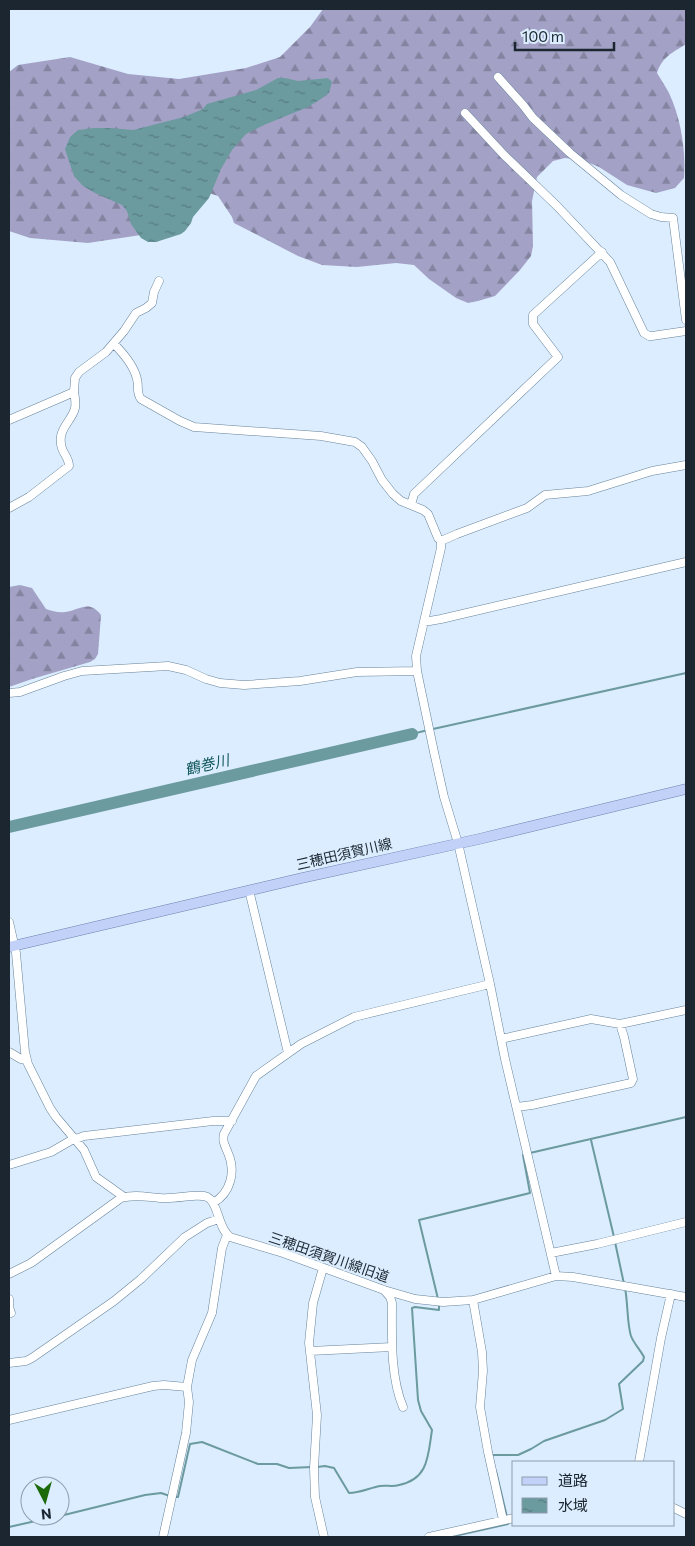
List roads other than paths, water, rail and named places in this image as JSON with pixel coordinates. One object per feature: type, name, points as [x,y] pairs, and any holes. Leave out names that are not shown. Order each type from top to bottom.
[{"type":"main road","name":"三穂田須賀川線","points":[[12,947],[686,789]]},
{"type":"street","points":[[498,77],[533,118],[570,153],[622,195],[651,214],[673,218],[686,320]]},
{"type":"street","points":[[466,113],[504,155],[602,252],[613,266],[646,335],[652,336],[686,331]]},
{"type":"street","points":[[411,505],[414,494],[558,357],[533,324],[533,315],[602,252]]},
{"type":"street","points":[[9,508],[29,498],[69,466],[69,462],[61,448],[61,438],[64,428],[75,410],[75,378],[79,372],[98,360],[114,344],[136,313],[152,303],[154,292],[160,282]]},
{"type":"street","points":[[114,344],[137,377],[138,393],[141,399],[180,421],[194,426],[321,436],[355,442],[362,447],[390,491],[401,501],[428,514],[441,541],[416,656],[417,671],[444,797],[458,843],[556,1276]]},
{"type":"street","points":[[9,420],[74,392]]},
{"type":"street","points":[[441,541],[521,510],[544,496],[588,491],[652,471],[686,465]]},
{"type":"street","points":[[424,622],[686,562]]},
{"type":"street","points":[[9,693],[20,692],[82,671],[168,666],[186,670],[220,683],[244,685],[300,681],[357,672],[417,671]]},
{"type":"street","points":[[249,890],[288,1053]]},
{"type":"street","points":[[9,922],[20,985],[26,1060],[53,1113],[84,1150],[98,1180],[123,1194],[124,1197]]},
{"type":"street","points":[[213,1203],[226,1192],[231,1180],[230,1161],[223,1140],[226,1131],[256,1076],[301,1044],[354,1017],[490,984]]},
{"type":"street","points":[[501,1039],[592,1019],[620,1024],[686,1010]]},
{"type":"street","points":[[517,1107],[631,1083],[633,1079],[620,1024]]},
{"type":"street","points":[[9,1052],[26,1060]]},
{"type":"street","points":[[9,1165],[51,1152],[74,1139],[84,1136],[213,1121],[232,1121]]},
{"type":"street","points":[[9,1274],[31,1263],[124,1197],[168,1198],[202,1195],[213,1203],[226,1235],[222,1248],[212,1313],[192,1360],[187,1387],[186,1433],[163,1537]]},
{"type":"street","points":[[9,1363],[26,1361],[32,1358],[142,1280],[184,1237],[208,1223],[219,1220]]},
{"type":"street","points":[[551,1253],[597,1244],[686,1222]]},
{"type":"street","name":"三穂田須賀川線旧道","points":[[226,1235],[415,1299],[443,1302],[473,1300],[556,1276],[573,1277],[686,1297]]},
{"type":"street","points":[[323,1268],[313,1303],[310,1351],[317,1415],[314,1468],[315,1497],[324,1537]]},
{"type":"street","points":[[384,1290],[392,1303],[392,1347],[399,1397],[403,1407]]},
{"type":"street","points":[[639,1461],[671,1294]]},
{"type":"street","points":[[9,1300],[11,1313]]},
{"type":"street","points":[[473,1300],[482,1352],[483,1371],[480,1407],[503,1520]]},
{"type":"street","points":[[310,1351],[392,1347]]},
{"type":"street","points":[[9,1420],[153,1386],[187,1387]]},
{"type":"street","points":[[429,1537],[512,1518]]},
{"type":"water","points":[[278,78],[298,81],[328,78],[332,82],[329,93],[308,107],[246,134],[232,150],[221,169],[209,198],[181,234],[156,242],[148,242],[141,238],[131,224],[127,211],[122,205],[83,186],[74,176],[65,149],[70,137],[78,130],[111,128],[133,130],[184,117],[203,109],[207,104],[256,90]]},
{"type":"waterway","points":[[433,729],[686,673]]},
{"type":"waterway","points":[[412,734],[428,730]]},
{"type":"waterway","name":"鶴巻川","points":[[9,827],[412,734]]},
{"type":"waterway","points":[[530,1153],[686,1117]]},
{"type":"waterway","points":[[591,1140],[614,1237]]},
{"type":"waterway","points":[[438,1299],[419,1220],[530,1193],[523,1155],[526,1154]]},
{"type":"waterway","points":[[615,1242],[624,1284]]},
{"type":"waterway","points":[[492,1455],[518,1455],[544,1441],[605,1420],[623,1409],[619,1384],[643,1361],[644,1357],[631,1336],[625,1288]]},
{"type":"waterway","points":[[317,1467],[334,1468],[349,1493],[380,1486],[399,1485],[409,1482],[422,1472],[428,1457],[432,1430],[421,1411],[418,1400],[412,1308],[439,1310],[439,1304]]},
{"type":"waterway","points":[[175,1497],[178,1497],[190,1444],[202,1442],[258,1464],[277,1464],[289,1468],[312,1467]]},
{"type":"waterway","points":[[496,1471],[507,1517]]},
{"type":"waterway","points":[[70,1514],[145,1495],[161,1493],[170,1496]]},
{"type":"waterway","points":[[450,1537],[508,1524],[508,1522]]},
{"type":"waterway","points":[[9,1527],[20,1525]]}]
